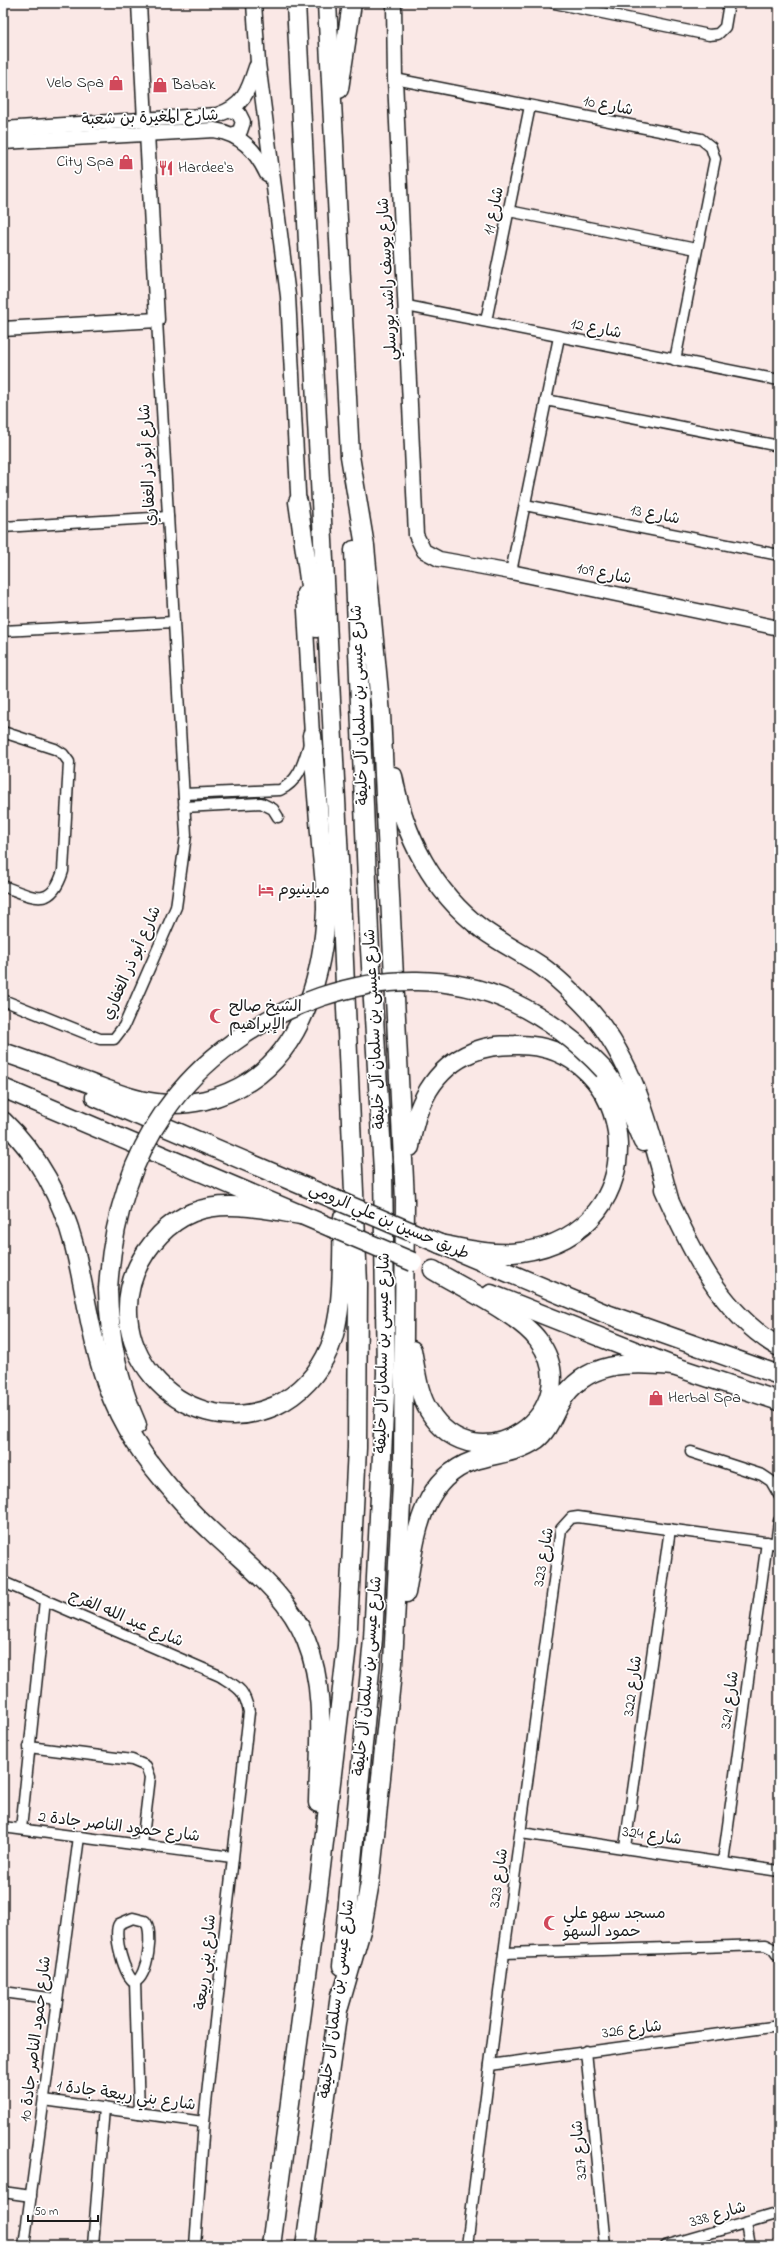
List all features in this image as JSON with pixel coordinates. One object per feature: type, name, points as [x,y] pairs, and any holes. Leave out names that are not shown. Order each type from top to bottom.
[{"type":"highway","points":[[296,3],[333,757]]},
{"type":"highway","points":[[327,3],[350,456],[364,546],[381,714],[405,1200],[403,1462],[393,1663],[370,1882],[362,1926],[339,2007]]},
{"type":"highway","points":[[333,127],[352,3]]},
{"type":"highway","name":"شارع عيسى بن سلمان آل خليفة","points":[[305,2246],[339,2007],[373,1639],[386,1373],[383,1172],[369,932],[350,456]]},
{"type":"highway","points":[[298,502],[333,757]]},
{"type":"highway","points":[[381,714],[398,800],[407,828],[422,860],[439,886],[461,911],[492,936],[537,964],[557,979],[581,1002],[602,1027],[622,1058],[638,1094],[654,1142],[669,1199]]},
{"type":"highway","points":[[3,1052],[128,1097],[170,1104],[196,1102],[233,1091],[256,1077],[277,1058],[296,1031],[302,1018],[312,987],[323,939],[326,895],[312,735]]},
{"type":"highway","name":"شارع عيسى بن سلمان آل خليفة","points":[[271,2246],[319,1884],[347,1646],[357,1448],[358,1284],[333,757]]},
{"type":"highway","points":[[170,1486],[139,1429],[126,1396],[113,1346],[108,1289],[111,1249],[123,1197],[144,1145],[162,1116],[190,1080],[215,1056],[257,1026],[294,1007],[341,990],[390,982],[427,982],[462,987],[498,996],[543,1018],[571,1038],[604,1070],[620,1092],[632,1114],[686,1238],[704,1270],[721,1294],[747,1323],[779,1347]]},
{"type":"highway","points":[[405,1200],[410,1141],[418,1110],[423,1098],[435,1080],[453,1063],[479,1049],[500,1045],[531,1045],[550,1050],[567,1058],[582,1068],[596,1084],[611,1110],[618,1135],[618,1153],[611,1187],[601,1206],[589,1222],[574,1234],[556,1244],[519,1253],[479,1251],[440,1244]]},
{"type":"highway","name":"طريق حسين بن علي الرومي","points":[[3,1058],[604,1313],[779,1375]]},
{"type":"highway","name":"طريق حسين بن علي الرومي","points":[[3,1088],[413,1262],[673,1366],[775,1400]]},
{"type":"highway","points":[[300,1215],[237,1206],[222,1205],[200,1208],[166,1229],[142,1258],[130,1288],[128,1310],[130,1332],[138,1354],[151,1376],[161,1387],[184,1403],[218,1415],[255,1413],[279,1404],[300,1390],[310,1380],[324,1360],[334,1334],[339,1307],[349,1092]]},
{"type":"highway","points":[[3,1120],[32,1154],[48,1180],[63,1210],[74,1245],[91,1335],[106,1384],[127,1429],[170,1486],[207,1528],[276,1593],[293,1614],[310,1650],[316,1667],[320,1694],[319,1884]]},
{"type":"highway","points":[[405,1296],[421,1392],[428,1411],[438,1423],[461,1439],[481,1444],[506,1441],[529,1428],[542,1411],[550,1387],[548,1362],[539,1341],[529,1330],[515,1319],[433,1270]]},
{"type":"highway","points":[[393,1663],[419,1520],[428,1500],[440,1484],[465,1465],[516,1451],[537,1439],[549,1425],[564,1397],[582,1378],[590,1373],[618,1364],[633,1363],[673,1366]]},
{"type":"street","name":"شارع أبو ذر الغفاري","points":[[3,1000],[100,1039],[114,1039],[124,1026],[176,908],[186,834],[139,3]]},
{"type":"street","points":[[184,794],[260,792],[280,790],[289,786],[301,769],[312,735],[298,502],[288,296],[272,186],[258,63],[254,3]]},
{"type":"street","name":"شارع يوسف راشد بورسلي","points":[[394,3],[395,80],[407,306],[416,535],[424,551]]},
{"type":"street","points":[[554,3],[709,35],[718,34],[725,27],[729,3]]},
{"type":"street","name":"شارع المغيرة بن شعبة","points":[[3,142],[146,127],[206,117],[231,110],[245,96],[258,63]]},
{"type":"street","name":"شارع 10","points":[[395,80],[701,139],[711,148],[715,159],[675,360]]},
{"type":"street","name":"شارع 11","points":[[486,321],[530,106]]},
{"type":"street","points":[[231,110],[239,114],[243,122],[240,130],[232,135]]},
{"type":"street","name":"شارع المغيرة بن شعبة","points":[[3,129],[146,127],[214,130],[232,135],[244,142],[256,154],[272,186]]},
{"type":"street","points":[[509,211],[696,249]]},
{"type":"street","name":"شارع 12","points":[[407,306],[779,380]]},
{"type":"street","points":[[3,328],[157,320]]},
{"type":"street","points":[[511,572],[559,337]]},
{"type":"street","points":[[546,400],[779,446]]},
{"type":"street","name":"شارع 13","points":[[525,505],[779,555]]},
{"type":"street","points":[[3,527],[168,517]]},
{"type":"street","name":"شارع 109","points":[[424,551],[439,560],[511,572],[779,628]]},
{"type":"street","points":[[3,631],[174,622]]},
{"type":"street","points":[[3,732],[55,749],[63,754],[69,762],[63,871],[59,885],[53,894],[45,898],[36,898],[3,886]]},
{"type":"street","points":[[184,807],[261,803],[270,806],[277,815],[270,801],[260,792]]},
{"type":"street","points":[[691,1452],[762,1475],[771,1481],[779,1494]]},
{"type":"street","name":"شارع 323","points":[[467,2246],[504,1953],[561,1529],[571,1518],[578,1517],[670,1529]]},
{"type":"street","name":"شارع 321","points":[[723,1862],[774,1543],[779,1521]]},
{"type":"street","points":[[670,1529],[774,1543]]},
{"type":"street","name":"شارع 322","points":[[625,1847],[670,1529]]},
{"type":"street","name":"شارع عبد الله الفرج","points":[[3,1582],[163,1650],[220,1676],[237,1686]]},
{"type":"street","points":[[21,1829],[45,1600]]},
{"type":"street","name":"شارع بني ربيعة","points":[[195,2246],[204,2122],[249,1712],[246,1696],[237,1686]]},
{"type":"street","points":[[30,1747],[132,1760],[146,1766],[150,1776],[142,1845]]},
{"type":"street","name":"شارع حمود الناصر جادة 2","points":[[3,1827],[232,1857]]},
{"type":"street","name":"شارع 324","points":[[521,1833],[779,1870]]},
{"type":"street","name":"شارع حمود الناصر جادة 10","points":[[24,2246],[79,1836]]},
{"type":"street","points":[[135,1982],[140,1979],[145,1967],[149,1930],[144,1921],[133,1918],[122,1922],[116,1930],[125,1970],[130,1978],[135,1982],[139,2113]]},
{"type":"street","points":[[504,1953],[765,1945],[774,1949],[779,1957]]},
{"type":"street","points":[[3,1992],[57,2000]]},
{"type":"street","name":"شارع 326","points":[[490,2065],[779,2026]]},
{"type":"street","name":"شارع 327","points":[[586,2051],[605,2246]]},
{"type":"street","name":"شارع بني ربيعة جادة 1","points":[[44,2100],[204,2122]]},
{"type":"street","points":[[93,2246],[104,2108]]},
{"type":"street","points":[[3,2192],[31,2196]]},
{"type":"street","name":"شارع 338","points":[[665,2246],[779,2213]]},
{"type":"street","points":[[746,2222],[750,2246]]},
{"type":"place","name":"Velo Spa","points":[[116,83]]},
{"type":"place","name":"Babak","points":[[160,85]]},
{"type":"place","name":"City Spa","points":[[126,162]]},
{"type":"place","name":"Hardee's","points":[[166,168]]},
{"type":"place","name":"ميلينيوم","points":[[266,890]]},
{"type":"place","name":"الشيخ صالح الإبراهيم","points":[[217,1016]]},
{"type":"place","name":"Herbal Spa","points":[[656,1398]]},
{"type":"place","name":"مسجد سهو علي حمود السهو","points":[[551,1923]]}]
